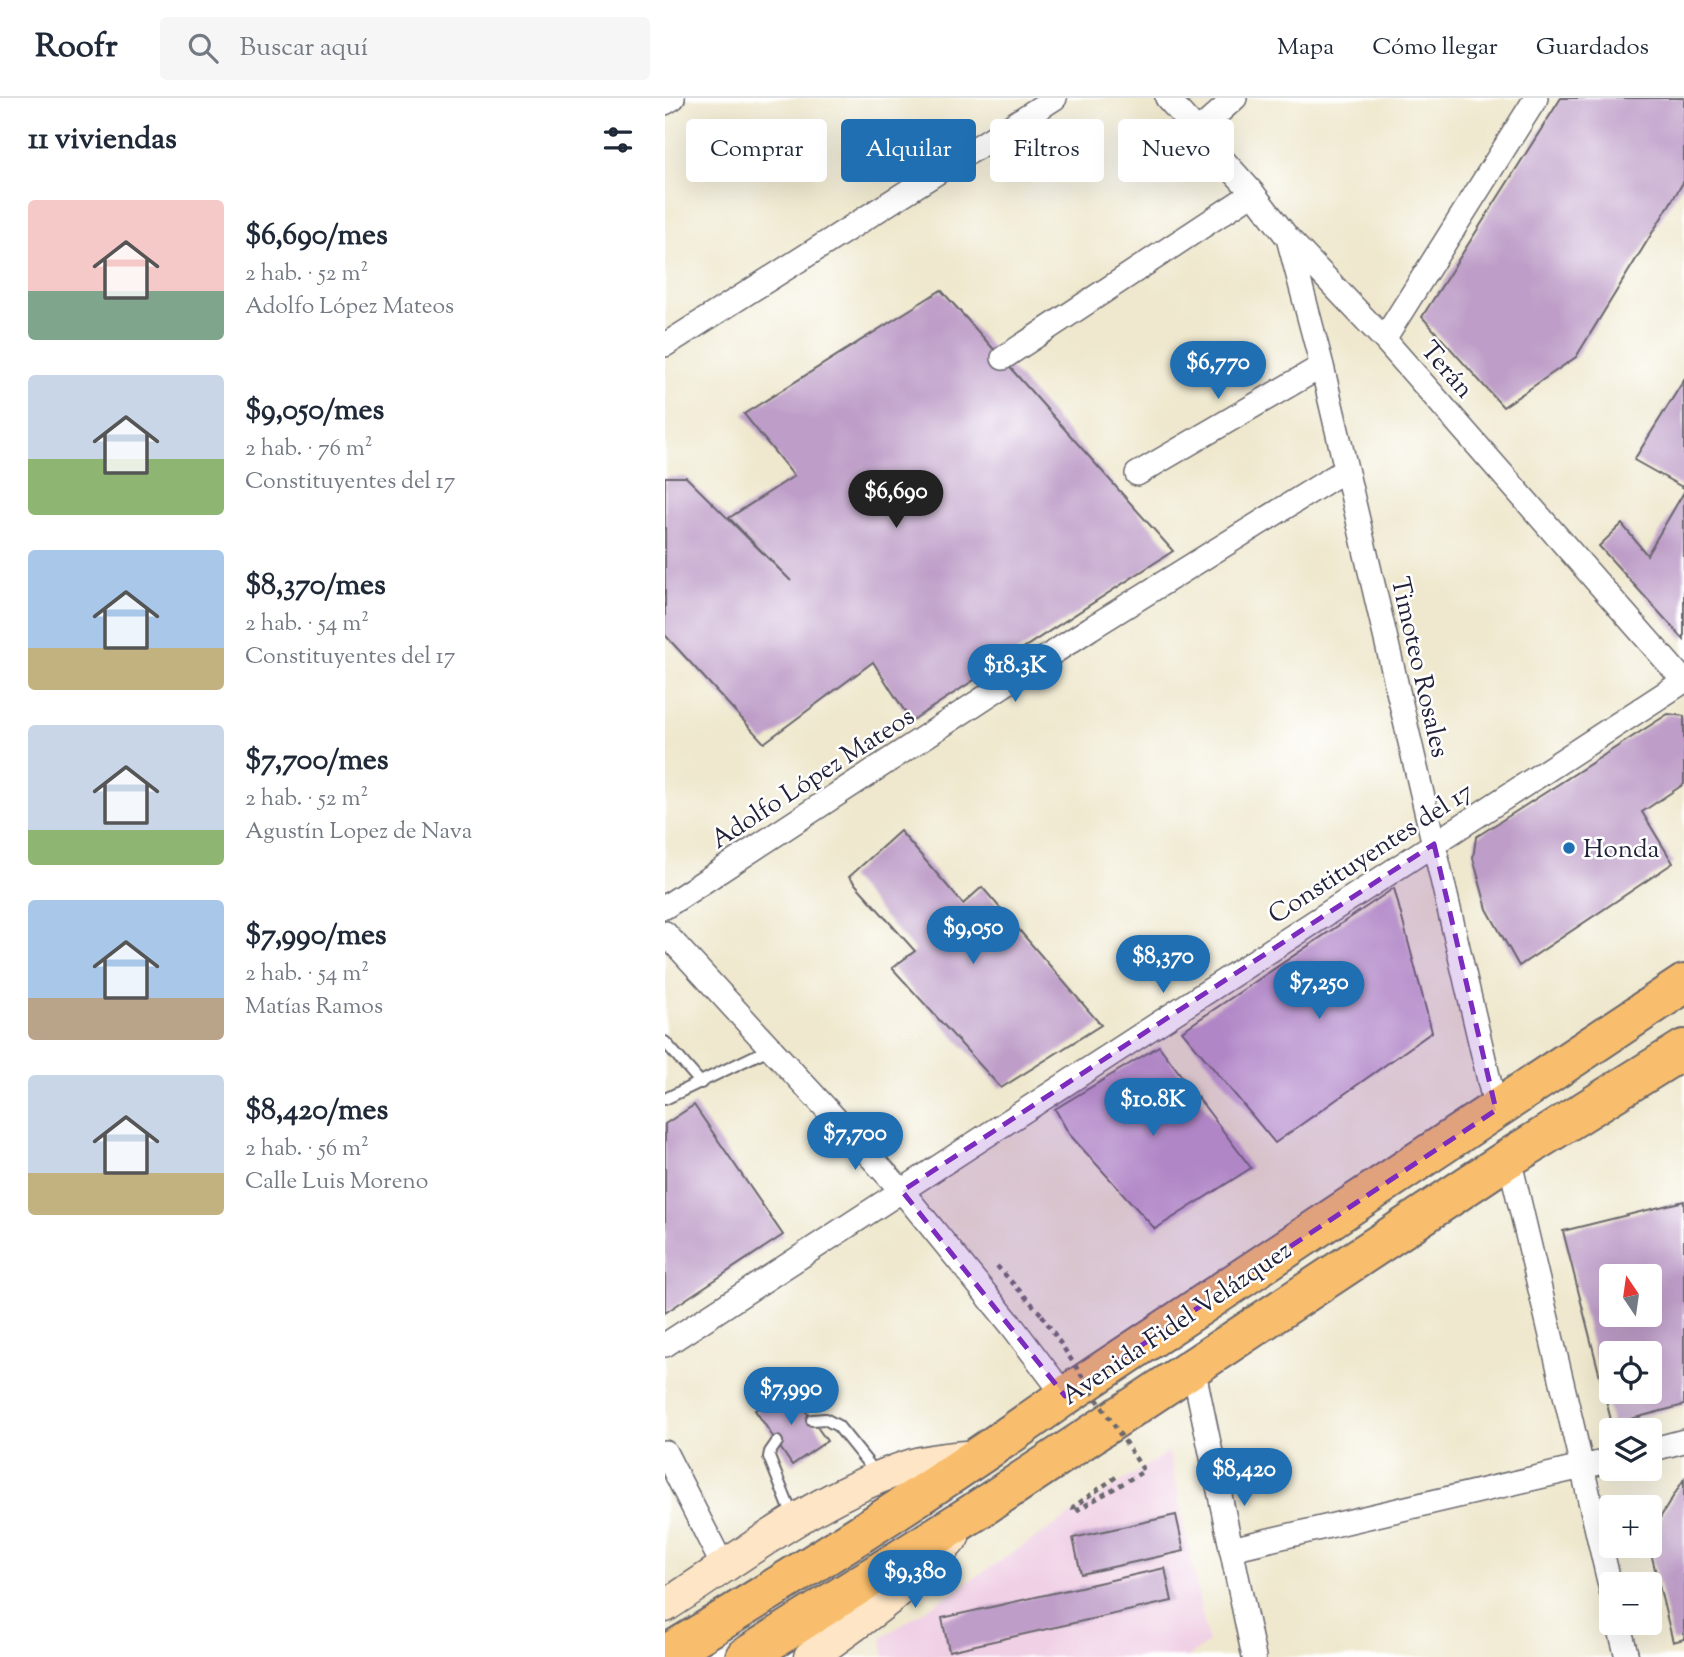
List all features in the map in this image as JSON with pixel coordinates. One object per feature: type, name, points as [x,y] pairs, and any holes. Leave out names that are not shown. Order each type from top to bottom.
[{"type":"highway","name":"Avenida Fidel Velázquez","points":[[665,1655],[982,1455],[1065,1396],[1684,984]]},
{"type":"highway","name":"Avenida Fidel Velázquez","points":[[757,1650],[973,1513],[1509,1158],[1684,1049]]},
{"type":"street","points":[[665,103],[673,98]]},
{"type":"street","points":[[665,345],[1055,98]]},
{"type":"street","name":"Terán","points":[[1167,98],[1186,119]]},
{"type":"street","points":[[1212,119],[1235,98]]},
{"type":"street","points":[[1384,339],[1536,98]]},
{"type":"street","name":"Terán","points":[[1234,172],[1288,238],[1384,339],[1684,681]]},
{"type":"street","points":[[1003,358],[1253,193]]},
{"type":"street","name":"Timoteo Rosales","points":[[1288,238],[1322,366],[1496,1110]]},
{"type":"street","points":[[1137,474],[1322,366]]},
{"type":"street","name":"Adolfo López Mateos","points":[[665,907],[1091,628],[1345,470]]},
{"type":"street","name":"Constituyentes del 17","points":[[665,1345],[1684,681]]},
{"type":"street","points":[[665,933],[902,1191],[1065,1396]]},
{"type":"street","points":[[1509,1158],[1607,1572]]},
{"type":"street","points":[[1193,1367],[1254,1657]]},
{"type":"street","points":[[1662,1447],[1684,1441]]},
{"type":"street","points":[[665,1452],[724,1568]]},
{"type":"street","points":[[665,1606],[794,1520],[880,1478],[915,1465],[982,1455]]},
{"type":"street","points":[[1231,1549],[1599,1463]]},
{"type":"street","points":[[810,1657],[880,1606],[930,1562],[973,1513]]},
{"type":"street","points":[[1621,1635],[1627,1657]]},
{"type":"lane","points":[[665,1042],[701,1083]]},
{"type":"lane","points":[[665,1099],[771,1048]]},
{"type":"lane","points":[[812,1420],[825,1419],[838,1426],[880,1478]]},
{"type":"lane","points":[[777,1442],[769,1457],[794,1520]]},
{"type":"path","points":[[1042,1314],[1144,1471],[1073,1512],[1073,1507],[1116,1477]]},
{"type":"highlighted area","points":[[1434,844],[1496,1110],[1065,1396],[902,1191]]},
{"type":"shaded area","points":[[1169,1451],[1208,1643],[1188,1657],[885,1657],[882,1638]]},
{"type":"building","points":[[1561,98],[1684,98],[1684,181],[1576,357],[1503,407],[1422,317]]},
{"type":"building","points":[[941,290],[1173,551],[911,721],[873,662],[764,743],[665,635],[665,477],[686,477],[791,581],[729,518],[794,476],[744,414]]},
{"type":"building","points":[[1684,380],[1684,488],[1634,460]]},
{"type":"building","points":[[1684,492],[1684,640],[1599,546],[1622,524],[1647,555]]},
{"type":"building","name":"Honda","points":[[1668,714],[1684,716],[1684,784],[1642,812],[1673,863],[1519,966],[1487,909],[1473,858],[1476,837]]},
{"type":"building","points":[[900,831],[963,904],[982,887],[1101,1025],[1001,1088],[892,968],[915,951],[849,877]]},
{"type":"building","points":[[1394,888],[1432,1032],[1275,1143],[1182,1031]]},
{"type":"building","points":[[1159,1046],[1251,1168],[1155,1229],[1069,1134],[1055,1109]]},
{"type":"building","points":[[694,1105],[783,1235],[665,1313],[665,1124]]},
{"type":"building","points":[[1684,1201],[1684,1405],[1635,1418],[1610,1418],[1607,1404],[1662,1404],[1662,1341],[1599,1341],[1599,1373],[1563,1231]]},
{"type":"building","points":[[790,1389],[827,1441],[792,1465],[755,1410]]},
{"type":"building","points":[[1684,1479],[1684,1639],[1673,1642],[1662,1598],[1662,1572],[1656,1572],[1652,1558],[1662,1558],[1662,1515]]},
{"type":"building","points":[[1176,1515],[1184,1551],[1081,1574],[1073,1538]]},
{"type":"building","points":[[1165,1568],[1172,1601],[949,1651],[942,1618]]},
{"type":"place","name":"Honda","points":[[1569,848]]}]
